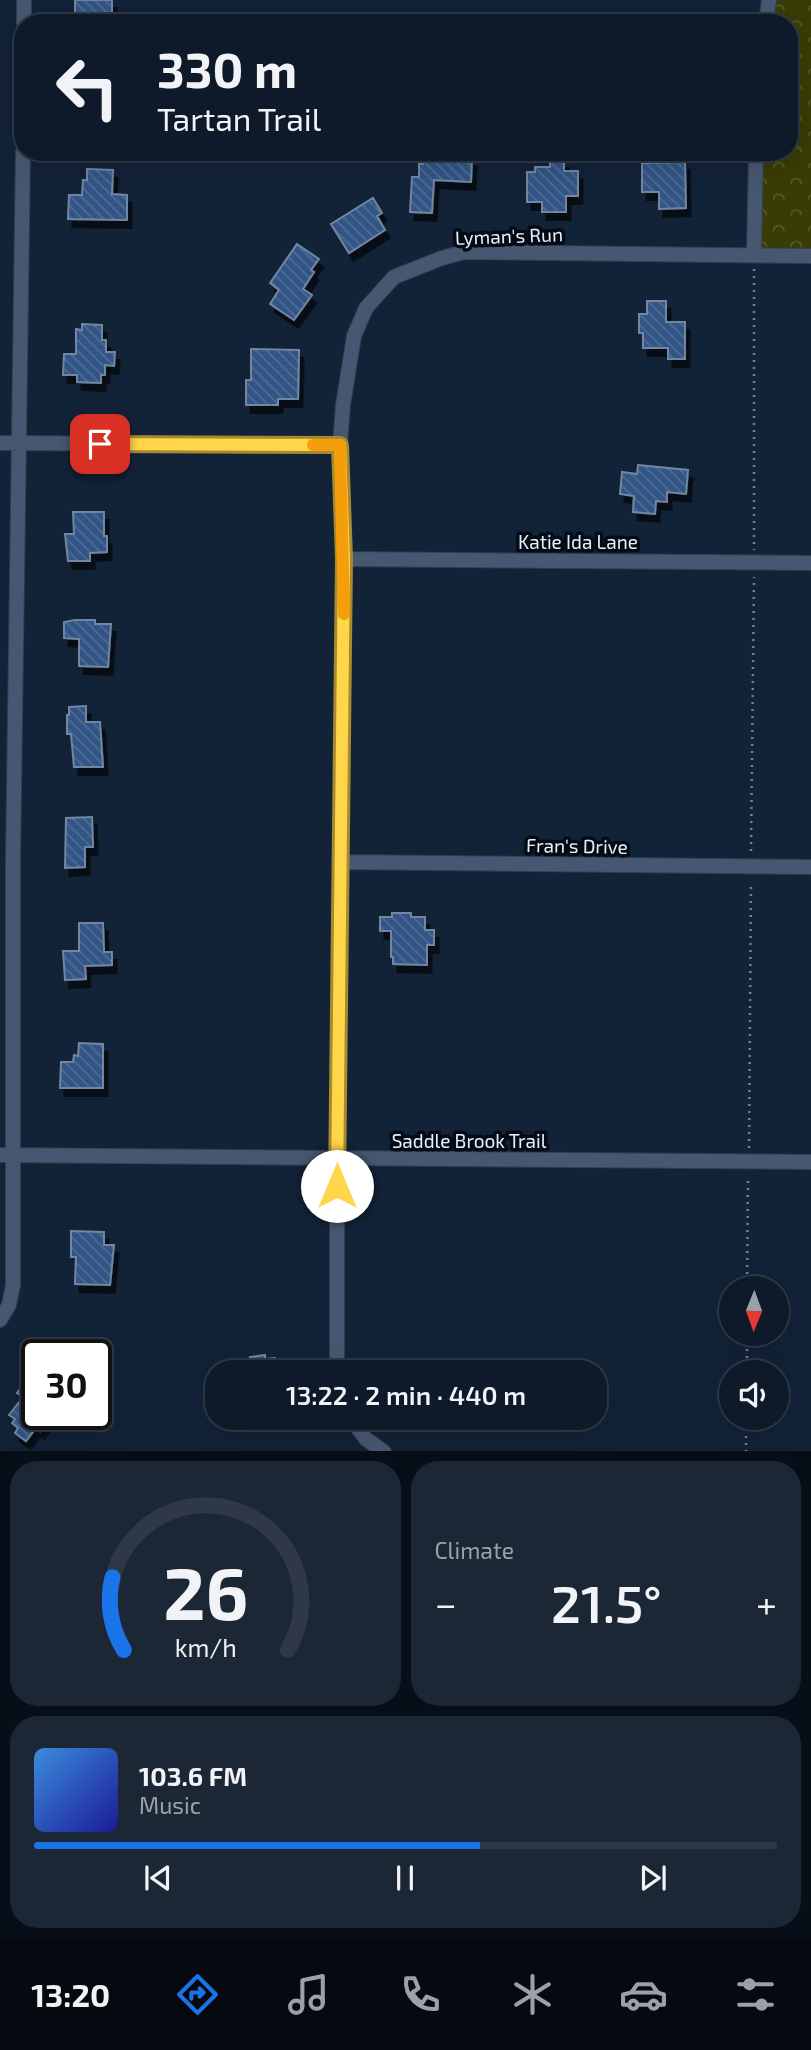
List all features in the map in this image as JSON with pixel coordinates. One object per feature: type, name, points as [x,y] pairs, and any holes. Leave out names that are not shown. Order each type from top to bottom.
[{"type":"street","points":[[0,1320],[9,1305],[13,1285],[7,1155],[6,860],[20,443],[23,161]]},
{"type":"street","points":[[754,256],[756,161]]},
{"type":"street","name":"Lyman's Run","points":[[338,1360],[337,1159],[343,862],[344,559],[340,445],[347,368],[354,336],[366,308],[394,277],[464,252],[811,256]]},
{"type":"street","points":[[0,443],[340,445]]},
{"type":"street","name":"Katie Ida Lane","points":[[344,559],[811,563]]},
{"type":"street","name":"Fran's Drive","points":[[343,862],[811,867]]},
{"type":"street","name":"Saddle Brook Trail","points":[[7,1155],[811,1162]]},
{"type":"street","points":[[359,1430],[366,1439],[384,1451]]},
{"type":"path","points":[[747,1276],[754,256]]},
{"type":"path","points":[[746,1430],[746,1451]]},
{"type":"green space","points":[[769,0],[811,0],[811,256],[754,255],[756,161],[798,161],[798,14],[767,14]]},
{"type":"building","points":[[75,0],[112,0],[112,14],[75,14]]},
{"type":"building","points":[[423,161],[472,161],[471,182],[434,180],[432,213],[410,212],[412,177],[419,177],[419,164],[423,164]]},
{"type":"building","points":[[550,161],[564,161],[564,171],[578,171],[578,196],[566,196],[566,212],[542,212],[542,202],[527,202],[527,172],[535,172],[535,167],[550,167]]},
{"type":"building","points":[[685,162],[686,208],[659,209],[659,192],[642,192],[642,163]]},
{"type":"building","points":[[87,169],[113,170],[112,194],[127,195],[127,220],[68,219],[69,195],[82,195]]},
{"type":"building","points":[[373,198],[382,213],[377,216],[385,230],[349,253],[331,224]]},
{"type":"building","points":[[297,244],[319,259],[303,289],[312,295],[294,320],[270,304],[279,290],[270,283]]},
{"type":"building","points":[[647,301],[666,301],[666,322],[685,322],[685,359],[668,359],[668,348],[643,348],[643,333],[639,333],[639,314],[647,314]]},
{"type":"building","points":[[82,324],[102,325],[102,340],[106,340],[106,352],[115,352],[114,366],[105,365],[105,375],[101,375],[101,383],[77,382],[77,375],[63,375],[64,354],[76,354],[76,329],[82,330]]},
{"type":"building","points":[[251,349],[299,350],[298,399],[278,399],[278,405],[246,405],[246,380],[251,380]]},
{"type":"building","points":[[638,465],[688,470],[686,494],[667,492],[667,502],[656,501],[655,514],[633,512],[634,496],[620,494],[622,472],[637,474]]},
{"type":"building","points":[[73,512],[104,512],[107,552],[90,553],[90,561],[68,561],[65,534],[74,534]]},
{"type":"building","points":[[95,620],[95,624],[111,624],[108,667],[79,666],[79,639],[64,638],[64,622]]},
{"type":"building","points":[[86,706],[86,722],[100,722],[103,767],[74,767],[71,734],[67,734],[67,715],[69,707]]},
{"type":"building","points":[[92,817],[93,847],[85,847],[85,867],[65,868],[66,818]]},
{"type":"building","points":[[392,913],[411,913],[411,917],[425,917],[425,930],[434,930],[434,945],[427,945],[427,965],[393,964],[391,931],[380,931],[380,917],[392,917]]},
{"type":"building","points":[[79,923],[103,923],[104,952],[112,952],[112,965],[85,966],[86,979],[65,980],[63,951],[79,951]]},
{"type":"building","points":[[79,1043],[103,1044],[103,1088],[60,1088],[61,1062],[73,1062],[74,1055],[78,1056]]},
{"type":"building","points":[[71,1231],[104,1232],[104,1245],[114,1245],[110,1285],[75,1284],[76,1257],[71,1257]]},
{"type":"building","points":[[265,1355],[265,1359],[275,1360],[250,1360],[250,1357]]},
{"type":"building","points":[[21,1400],[21,1430],[34,1430],[26,1441],[15,1433],[18,1428],[12,1423],[15,1419],[9,1415]]},
{"type":"slow traffic","points":[[313,445],[340,445],[344,614]]},
{"type":"route","points":[[100,444],[340,445],[344,559],[343,862],[337,1186]]}]
